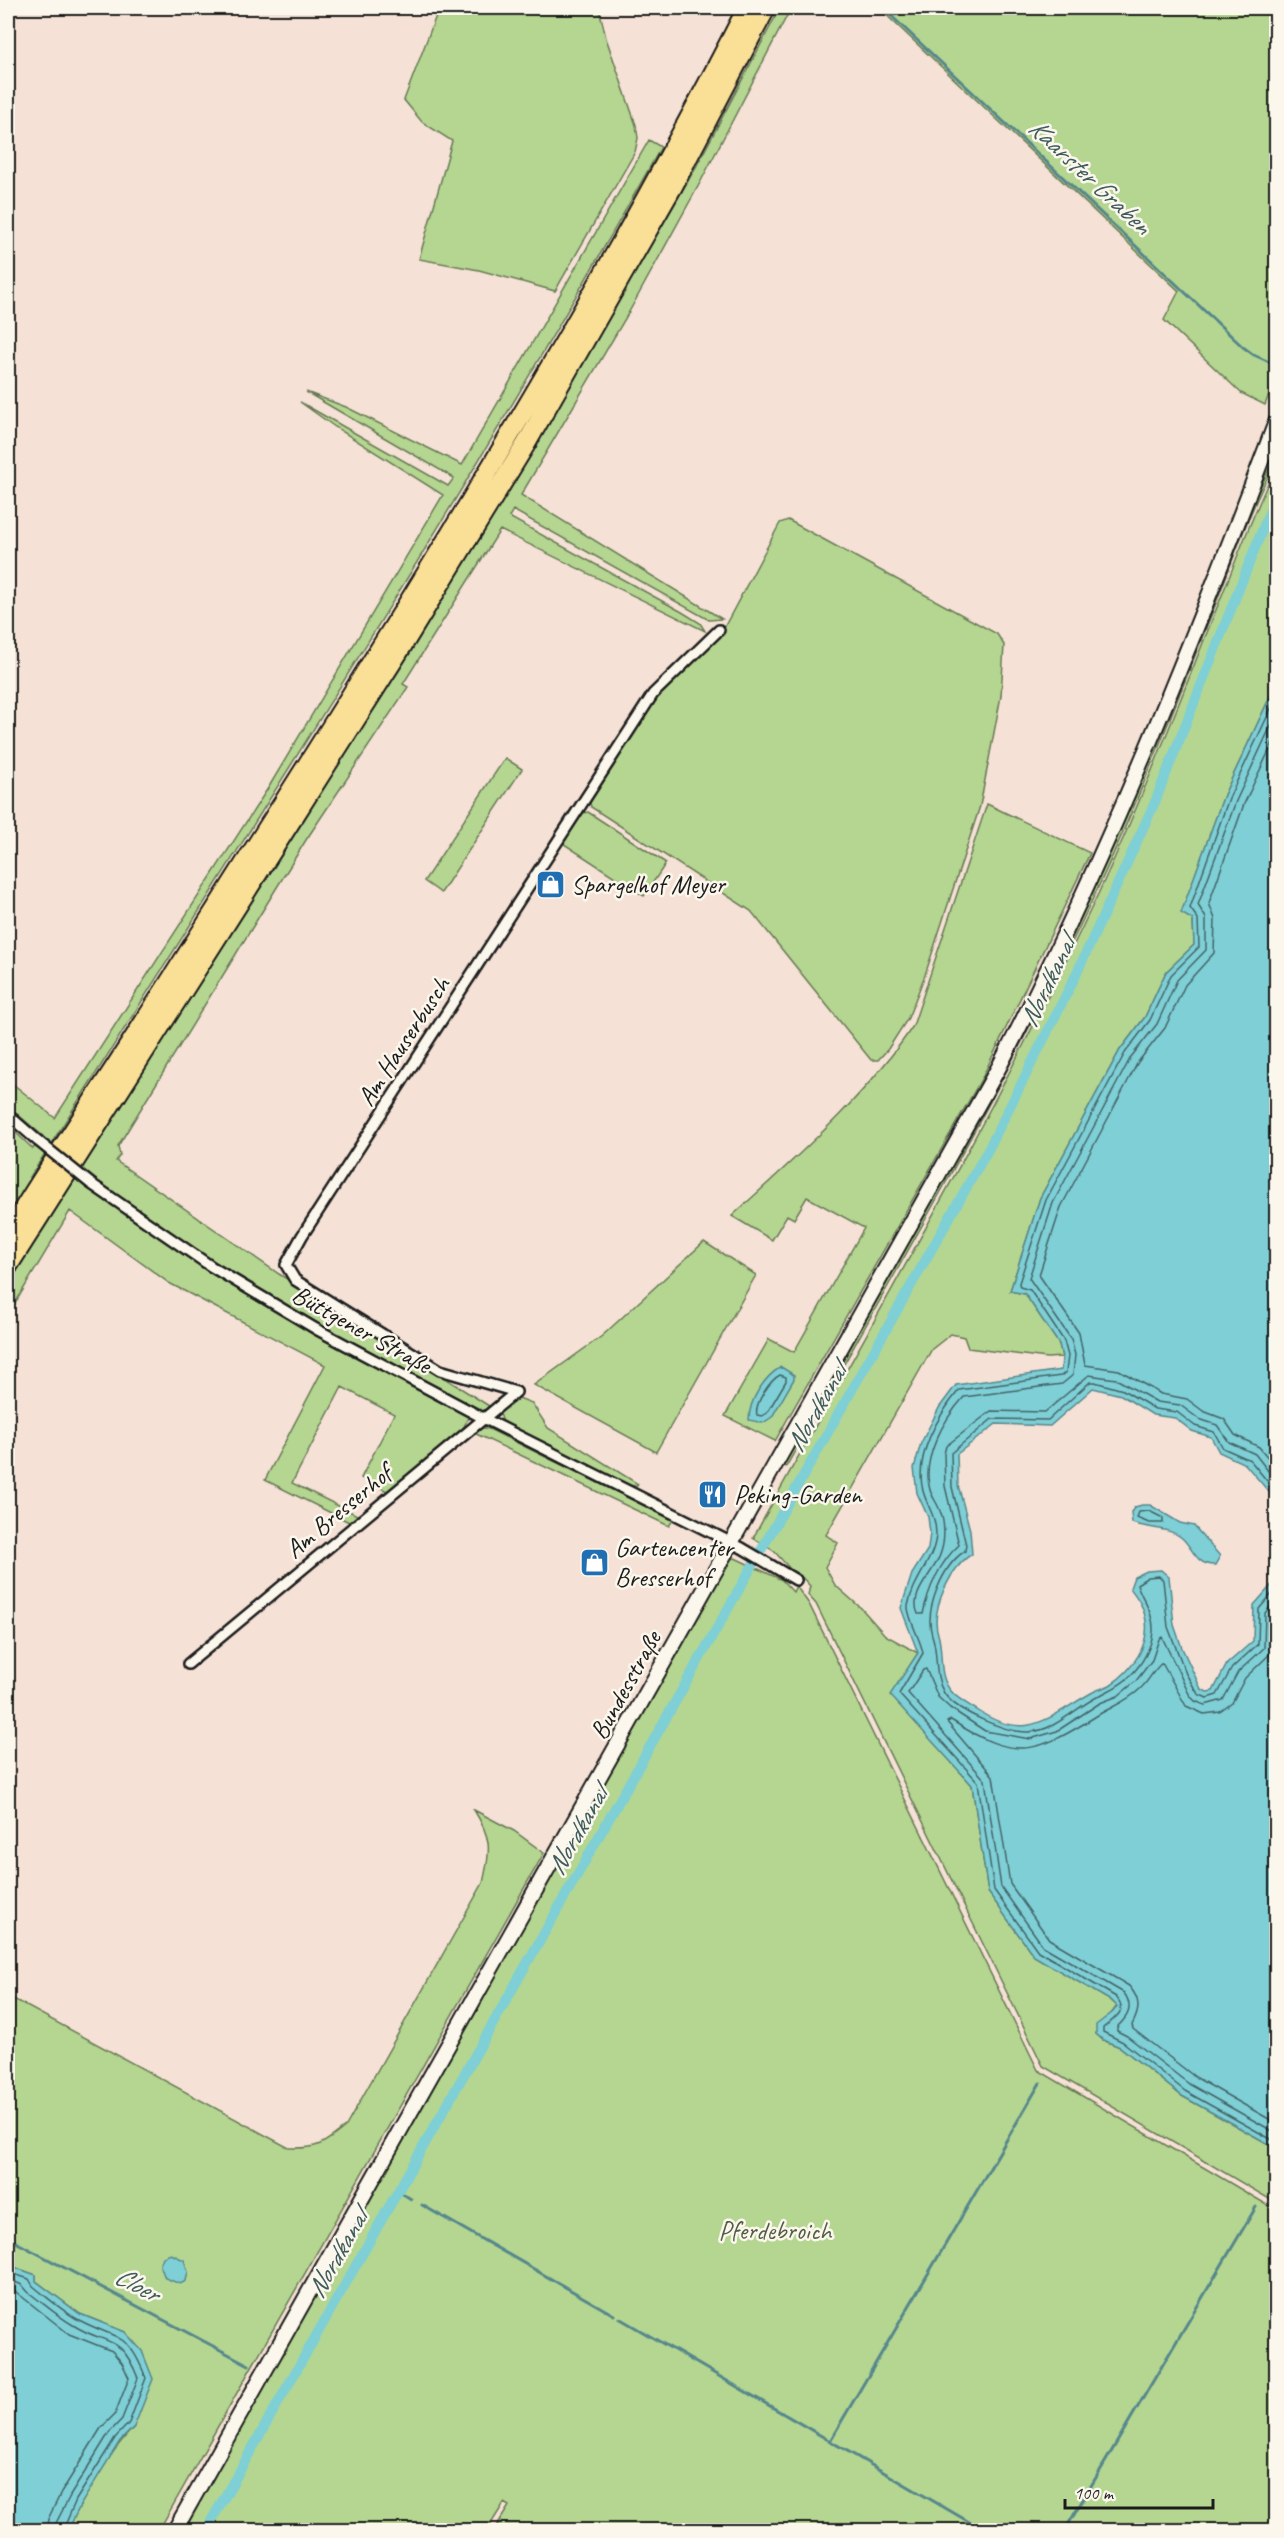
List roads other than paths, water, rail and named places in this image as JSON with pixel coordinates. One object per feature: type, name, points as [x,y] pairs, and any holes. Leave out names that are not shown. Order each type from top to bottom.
[{"type":"highway","points":[[8,1234],[384,643],[494,463],[587,306],[747,8]]},
{"type":"highway","points":[[8,1266],[398,653],[526,444],[673,186],[766,8]]},
{"type":"main road","points":[[1257,473],[1276,422]]},
{"type":"main road","points":[[1257,473],[1276,445]]},
{"type":"main road","name":"Bundesstraße","points":[[175,2530],[559,1851],[727,1540],[967,1127],[1046,975],[1105,848],[1150,744],[1257,473]]},
{"type":"street","name":"Am Hauserbusch","points":[[516,1392],[440,1370],[295,1280],[286,1265],[302,1236],[653,694],[719,630]]},
{"type":"street","name":"Büttgener Straße","points":[[8,1115],[90,1183],[158,1232],[267,1302],[483,1418],[727,1540],[796,1580]]},
{"type":"street","name":"Am Bresserhof","points":[[188,1664],[516,1392]]},
{"type":"water","points":[[1276,684],[1276,1500],[1245,1464],[1219,1452],[1211,1437],[1192,1431],[1175,1418],[1153,1415],[1121,1395],[1093,1388],[1050,1426],[996,1424],[957,1454],[958,1485],[970,1530],[972,1554],[964,1560],[950,1578],[940,1601],[936,1624],[940,1641],[942,1671],[953,1694],[995,1720],[1010,1725],[1025,1726],[1038,1723],[1110,1685],[1133,1664],[1146,1636],[1143,1608],[1130,1588],[1134,1577],[1147,1571],[1161,1570],[1169,1577],[1174,1625],[1201,1689],[1207,1692],[1213,1691],[1227,1664],[1253,1641],[1254,1605],[1276,1580],[1276,2148],[1182,2096],[1120,2047],[1103,2040],[1096,2034],[1096,2025],[1117,2006],[1034,1956],[988,1892],[972,1785],[890,1695],[918,1653],[901,1608],[912,1574],[928,1549],[930,1533],[928,1517],[917,1493],[914,1468],[921,1443],[939,1408],[956,1385],[1061,1370],[1062,1357],[1059,1344],[1025,1294],[1010,1291],[1040,1198],[1120,1050],[1145,1017],[1166,972],[1194,945],[1193,920],[1181,913],[1224,795]]},
{"type":"water","points":[[781,1367],[794,1375],[794,1379],[772,1417],[763,1423],[749,1420],[755,1397],[763,1383]]},
{"type":"water","points":[[1150,1505],[1180,1523],[1194,1526],[1220,1556],[1215,1565],[1209,1565],[1200,1560],[1178,1535],[1132,1523],[1131,1512],[1135,1507]]},
{"type":"water","points":[[171,2254],[184,2260],[188,2272],[186,2281],[180,2284],[165,2278],[160,2265],[163,2257]]},
{"type":"water","points":[[8,2265],[36,2275],[36,2281],[80,2314],[125,2332],[142,2351],[153,2379],[134,2427],[120,2441],[81,2504],[68,2530],[8,2530]]},
{"type":"waterway","name":"Kaarster Graben","points":[[883,8],[1243,347],[1276,365]]},
{"type":"waterway","name":"Nordkanal","points":[[206,2530],[989,1148],[1075,977],[1155,802],[1276,495]]},
{"type":"waterway","points":[[830,2441],[1040,2083]]},
{"type":"waterway","points":[[398,2191],[411,2199]]},
{"type":"waterway","points":[[422,2205],[614,2315]]},
{"type":"waterway","points":[[1065,2530],[1256,2207]]},
{"type":"waterway","name":"Cloer","points":[[8,2238],[249,2365]]},
{"type":"waterway","points":[[619,2318],[983,2530]]},
{"type":"place","name":"Spargelhof Meyer","points":[[550,884]]},
{"type":"place","name":"Peking-Garden","points":[[713,1494]]},
{"type":"place","name":"Gartencenter Bresserhof","points":[[594,1562]]},
{"type":"park label","name":"Pferdebroich","points":[[775,2230]]}]
